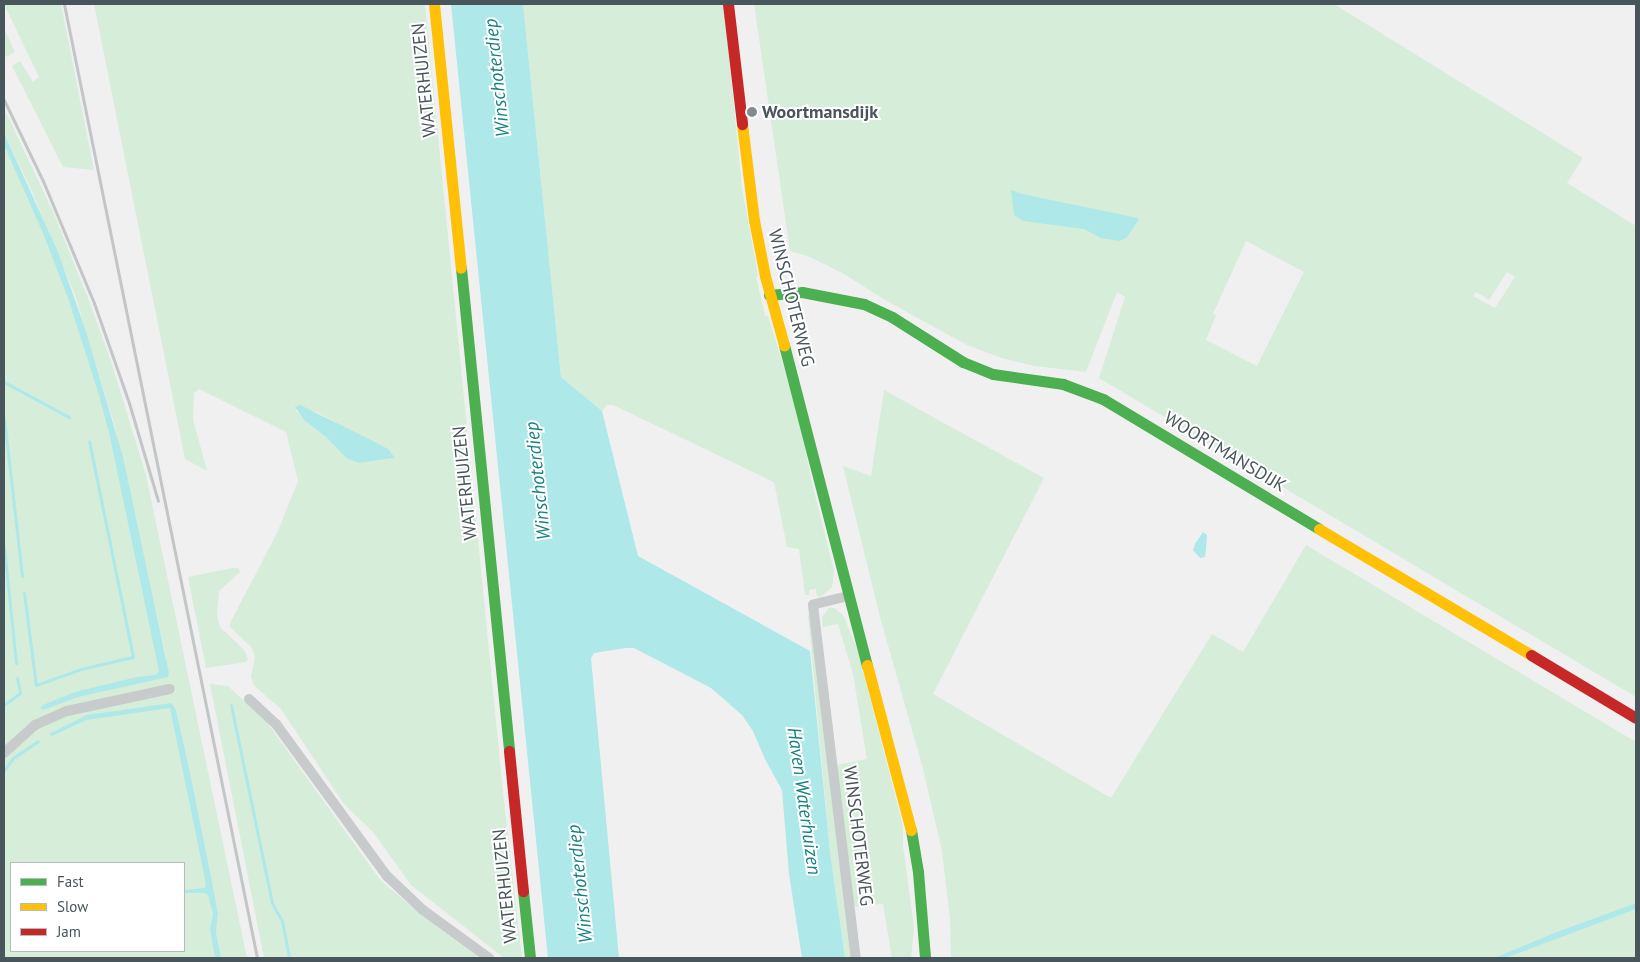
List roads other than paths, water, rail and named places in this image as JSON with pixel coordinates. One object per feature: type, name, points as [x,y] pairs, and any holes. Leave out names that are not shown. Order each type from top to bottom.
[{"type":"street","name":"WATERHUIZEN","points":[[434,4],[530,958]]},
{"type":"street","name":"WINSCHOTERWEG","points":[[728,4],[754,220],[770,295],[811,445],[848,596],[908,814],[918,872],[925,958]]},
{"type":"street","name":"WOORTMANSDIJK","points":[[770,295],[802,292],[864,304],[892,317],[963,362],[986,371],[1063,384],[1103,399],[1636,718]]},
{"type":"street","name":"WINSCHOTERWEG","points":[[848,596],[813,605],[856,958]]},
{"type":"street","points":[[4,753],[35,726],[67,711],[170,689]]},
{"type":"street","name":"WATERHUIZEN","points":[[249,699],[276,724],[392,880],[423,910],[489,958]]},
{"type":"water","points":[[451,4],[523,4],[561,377],[602,411],[638,556],[810,651],[830,852],[845,958],[802,958],[789,874],[782,790],[765,759],[753,731],[742,715],[711,688],[634,648],[626,648],[594,653],[591,658],[619,958],[548,958]]},
{"type":"water","points":[[4,133],[58,252],[86,331],[123,457],[169,673],[168,677],[78,697],[43,710],[40,708],[43,705],[75,692],[137,677],[156,675],[159,671],[110,437],[99,395],[68,298],[43,233],[4,145]]},
{"type":"water","points":[[1011,190],[1022,194],[1138,218],[1138,221],[1126,238],[1119,241],[1101,238],[1084,229],[1023,221],[1014,215]]},
{"type":"water","points":[[300,405],[388,449],[395,458],[359,463],[346,458],[326,437],[304,420],[295,407]]},
{"type":"water","points":[[1203,532],[1207,535],[1206,549],[1205,557],[1200,558],[1193,550]]},
{"type":"water","points":[[172,703],[176,710],[218,914],[216,932],[221,958],[215,958],[210,929],[213,914],[208,895],[205,893],[185,893],[185,890],[205,888],[206,884],[170,708],[86,720],[52,736],[49,734],[87,715]]},
{"type":"water","points":[[1636,903],[1636,909],[1505,958],[1494,958],[1554,933]]},
{"type":"waterway","points":[[4,382],[69,417]]},
{"type":"waterway","points":[[4,418],[22,576]]},
{"type":"waterway","points":[[24,593],[36,685],[81,669],[133,657],[89,441]]},
{"type":"waterway","points":[[4,547],[16,663]]},
{"type":"waterway","points":[[4,705],[20,693],[17,678]]},
{"type":"waterway","points":[[231,705],[272,903],[282,921],[289,958]]},
{"type":"waterway","points":[[4,770],[13,758],[38,741]]},
{"type":"railway","points":[[64,4],[257,958]]},
{"type":"railway","points":[[4,100],[43,181],[94,303],[129,403],[158,501]]},
{"type":"place","name":"Woortmansdijk","points":[[752,112]]},
{"type":"water label","name":"Winschoterdiep","points":[[497,78]]},
{"type":"water label","name":"Winschoterdiep","points":[[538,481]]},
{"type":"water label","name":"Haven Waterhuizen","points":[[804,801]]},
{"type":"water label","name":"Winschoterdiep","points":[[580,884]]}]
